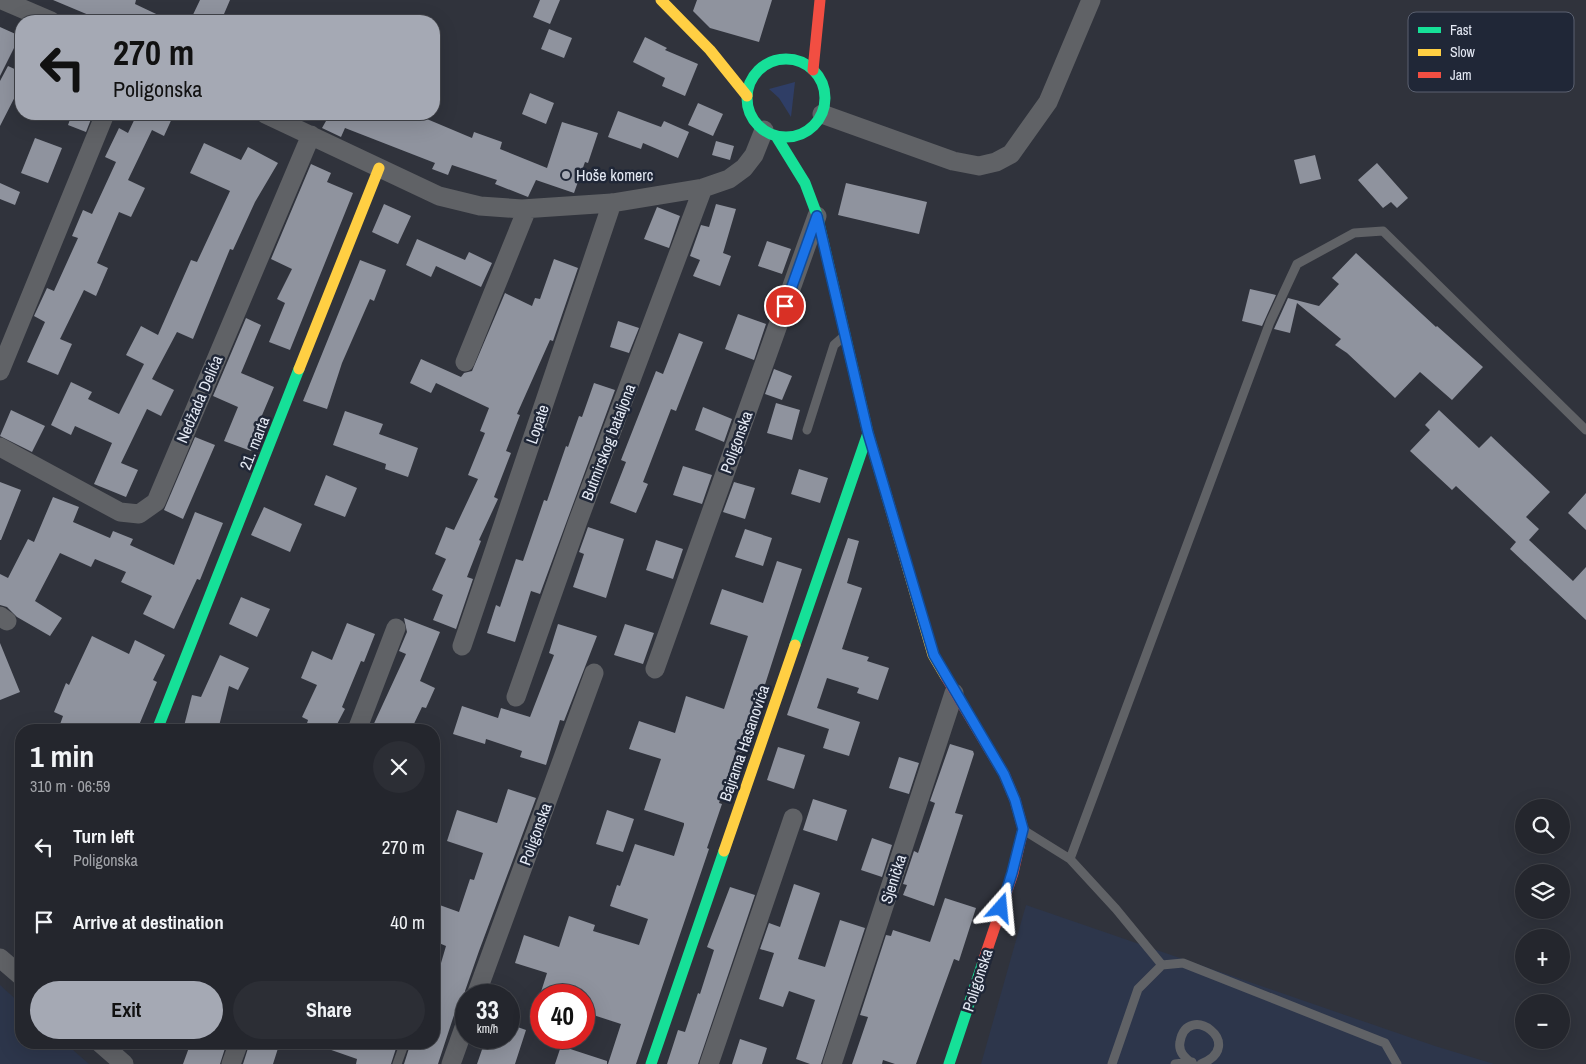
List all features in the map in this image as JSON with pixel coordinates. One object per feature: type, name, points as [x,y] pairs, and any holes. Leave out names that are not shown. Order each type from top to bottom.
[{"type":"street","points":[[2,0],[37,15]]},
{"type":"street","points":[[661,0],[710,50],[747,96]]},
{"type":"street","points":[[822,114],[953,161],[979,166],[996,162],[1011,154],[1048,102],[1091,0]]},
{"type":"street","points":[[813,70],[820,1]]},
{"type":"street","points":[[805,27],[820,1]]},
{"type":"street","points":[[710,50],[728,55]]},
{"type":"street","points":[[788,55],[813,70],[824,87],[825,101],[822,114],[803,138],[770,133],[754,121],[748,109],[747,96],[750,82],[764,66],[788,55]]},
{"type":"street","points":[[746,60],[764,66]]},
{"type":"street","points":[[0,371],[103,120]]},
{"type":"street","points":[[278,120],[439,196],[480,206],[527,209],[612,203],[703,188],[729,179],[744,168],[770,133]]},
{"type":"street","name":"Poligonska","points":[[770,133],[805,183],[817,216],[868,433],[934,655],[954,693],[1004,774],[1015,800],[1023,829],[1012,873],[949,1064]]},
{"type":"street","name":"Nedžada Delića","points":[[0,447],[120,512],[139,514],[156,502],[311,135]]},
{"type":"street","name":"Poligonska","points":[[805,162],[805,183]]},
{"type":"street","name":"21. marta","points":[[159,724],[379,168]]},
{"type":"street","name":"Butmirskog bataljona","points":[[516,697],[578,521],[703,188]]},
{"type":"street","name":"Lopate","points":[[462,646],[612,203]]},
{"type":"street","points":[[465,362],[527,209]]},
{"type":"street","name":"Poligonska","points":[[655,669],[817,216]]},
{"type":"street","name":"Bajrama Hasanovića","points":[[651,1064],[868,433]]},
{"type":"street","points":[[359,724],[396,628]]},
{"type":"street","name":"Poligonska","points":[[480,984],[594,673]]},
{"type":"street","name":"Sjenička","points":[[832,1064],[954,693]]},
{"type":"street","points":[[709,1064],[793,818]]},
{"type":"street","points":[[0,958],[15,971]]},
{"type":"street","points":[[107,1049],[124,1064]]},
{"type":"street","points":[[231,1064],[236,1049]]},
{"type":"street","points":[[451,1064],[456,1049]]},
{"type":"lane","points":[[1070,859],[1270,322],[1297,264],[1354,233],[1383,231],[1586,430]]},
{"type":"lane","points":[[807,430],[834,345],[845,335]]},
{"type":"lane","points":[[1023,829],[1070,859],[1116,909],[1162,965]]},
{"type":"lane","points":[[1112,1064],[1138,989],[1162,965],[1183,963],[1385,1043],[1397,1064]]},
{"type":"lane","points":[[1175,1064],[1201,1064],[1210,1060],[1217,1052],[1219,1042],[1215,1033],[1197,1024],[1184,1032],[1179,1046],[1183,1056],[1192,1063]]},
{"type":"lane","points":[[397,1064],[402,1049]]},
{"type":"shaded area","points":[[795,82],[791,117],[779,98],[769,89]]},
{"type":"shaded area","points":[[1026,905],[1435,1046],[1494,1064],[981,1064]]},
{"type":"shaded area","points":[[0,985],[15,999],[15,1049],[72,1049],[89,1064],[0,1064]]},
{"type":"building","points":[[53,0],[136,0],[135,4],[158,15],[89,15]]},
{"type":"building","points":[[200,0],[230,0],[224,15],[193,15]]},
{"type":"building","points":[[540,0],[560,0],[550,24],[533,17]]},
{"type":"building","points":[[697,0],[772,0],[759,42],[710,28],[693,11]]},
{"type":"building","points":[[0,27],[15,34],[15,46],[0,76]]},
{"type":"building","points":[[549,29],[572,38],[564,58],[541,49]]},
{"type":"building","points":[[645,37],[667,48],[665,50],[698,64],[685,96],[662,86],[665,78],[633,62]]},
{"type":"building","points":[[8,66],[15,69],[15,97],[0,126],[0,81]]},
{"type":"building","points":[[530,93],[554,103],[546,124],[522,114]]},
{"type":"building","points":[[698,103],[723,114],[713,136],[688,125]]},
{"type":"building","points":[[618,111],[661,127],[664,121],[689,132],[678,158],[643,143],[641,149],[608,137]]},
{"type":"building","points":[[70,120],[91,120],[86,132],[68,125]]},
{"type":"building","points":[[134,120],[171,120],[164,136],[152,130],[128,180],[145,188],[131,217],[119,212],[97,263],[108,268],[96,296],[84,290],[60,339],[72,344],[58,375],[27,362],[45,322],[34,316],[47,288],[54,291],[78,238],[72,236],[83,210],[92,214],[116,162],[105,157],[119,128],[128,133]]},
{"type":"building","points":[[324,120],[429,120],[472,138],[474,132],[502,142],[500,149],[547,168],[562,122],[598,133],[588,163],[585,162],[574,193],[536,180],[528,197],[495,184],[497,180],[452,165],[448,175],[432,169],[435,163],[345,128],[341,137],[322,128],[326,121]]},
{"type":"building","points":[[35,138],[62,148],[48,183],[21,173]]},
{"type":"building","points":[[716,141],[734,146],[730,160],[712,155]]},
{"type":"building","points":[[204,143],[241,160],[248,147],[278,163],[255,202],[233,250],[230,249],[193,339],[177,332],[152,379],[174,390],[161,416],[147,409],[121,463],[138,470],[126,497],[94,484],[112,443],[75,426],[71,435],[51,425],[71,382],[92,392],[88,399],[119,414],[144,364],[126,355],[141,326],[158,335],[191,260],[197,262],[230,191],[190,173]]},
{"type":"building","points":[[1315,155],[1321,179],[1300,184],[1294,160]]},
{"type":"building","points":[[1377,163],[1408,198],[1397,208],[1391,202],[1383,208],[1358,180]]},
{"type":"building","points":[[311,164],[331,173],[327,182],[353,193],[290,350],[269,342],[285,303],[277,299],[292,269],[271,259]]},
{"type":"building","points":[[0,183],[20,192],[15,205],[0,199]]},
{"type":"building","points":[[846,183],[927,202],[919,234],[838,215]]},
{"type":"building","points":[[384,204],[411,216],[398,244],[372,232]]},
{"type":"building","points":[[716,204],[736,209],[723,253],[731,256],[720,286],[693,276],[700,260],[690,256],[701,225],[709,227]]},
{"type":"building","points":[[657,207],[680,216],[669,248],[644,239]]},
{"type":"building","points":[[417,239],[465,260],[469,252],[492,263],[481,287],[436,266],[431,277],[406,265]]},
{"type":"building","points":[[767,241],[791,249],[782,274],[758,266]]},
{"type":"building","points":[[1356,253],[1436,327],[1483,367],[1452,400],[1420,372],[1395,398],[1347,353],[1335,345],[1341,339],[1297,303],[1290,333],[1274,329],[1288,298],[1319,306],[1339,284],[1332,278]]},
{"type":"building","points":[[554,259],[578,268],[553,341],[550,340],[517,414],[520,415],[506,451],[511,453],[494,497],[498,499],[479,540],[481,541],[467,577],[473,579],[456,629],[433,620],[443,595],[432,590],[446,559],[435,554],[446,527],[454,530],[478,479],[468,475],[485,433],[480,431],[489,408],[436,383],[431,393],[410,383],[421,359],[461,377],[464,373],[472,371],[505,293],[532,306],[535,298],[540,299]]},
{"type":"building","points":[[360,260],[386,270],[374,301],[370,299],[342,363],[327,409],[303,401]]},
{"type":"building","points":[[1250,289],[1276,295],[1262,326],[1242,321]]},
{"type":"building","points":[[738,314],[766,324],[754,360],[725,349]]},
{"type":"building","points":[[246,318],[261,325],[241,373],[274,387],[260,420],[263,421],[251,451],[224,441],[238,407],[213,396]]},
{"type":"building","points":[[618,321],[639,328],[629,353],[610,347]]},
{"type":"building","points":[[679,333],[703,342],[676,411],[671,409],[643,482],[648,484],[636,513],[610,503],[626,462],[621,460],[656,371],[663,374]]},
{"type":"building","points":[[774,369],[792,376],[782,400],[765,394]]},
{"type":"building","points":[[594,383],[615,390],[540,594],[531,591],[515,642],[487,633],[496,605],[500,607],[516,559],[523,561],[544,500],[547,501],[566,446],[568,447],[579,416],[582,417]]},
{"type":"building","points":[[776,403],[800,410],[792,440],[767,433]]},
{"type":"building","points":[[703,407],[732,419],[724,442],[695,430]]},
{"type":"building","points":[[11,410],[45,426],[32,452],[0,436]]},
{"type":"building","points":[[1439,410],[1479,448],[1491,436],[1550,492],[1526,517],[1539,529],[1529,540],[1573,581],[1586,567],[1586,620],[1510,549],[1516,542],[1456,486],[1452,490],[1410,451],[1430,430],[1425,425]]},
{"type":"building","points":[[345,411],[383,424],[379,434],[418,448],[408,477],[385,469],[386,464],[333,445]]},
{"type":"building","points":[[195,437],[215,445],[183,519],[164,510]]},
{"type":"building","points":[[683,466],[712,475],[702,504],[673,495]]},
{"type":"building","points":[[799,469],[828,478],[820,503],[791,494]]},
{"type":"building","points":[[326,475],[357,488],[345,517],[314,505]]},
{"type":"building","points":[[0,482],[21,490],[1,540],[0,540]]},
{"type":"building","points":[[734,482],[755,488],[745,519],[723,512]]},
{"type":"building","points":[[1586,493],[1586,530],[1568,513]]},
{"type":"building","points":[[53,497],[79,507],[73,522],[110,538],[113,531],[133,539],[130,545],[174,565],[195,512],[223,523],[200,580],[197,579],[174,629],[143,614],[152,596],[121,582],[126,572],[95,559],[91,567],[60,553],[35,601],[62,618],[50,636],[17,617],[7,607],[0,605],[0,574],[8,578],[28,539],[34,542]]},
{"type":"building","points":[[264,507],[302,524],[290,552],[251,535]]},
{"type":"building","points":[[588,527],[624,539],[606,598],[573,587],[584,554],[579,552]]},
{"type":"building","points":[[745,529],[772,538],[763,566],[735,557]]},
{"type":"building","points":[[848,538],[859,541],[847,583],[862,588],[842,649],[869,657],[867,661],[889,668],[878,700],[857,693],[859,688],[827,678],[817,708],[860,722],[849,756],[823,748],[829,729],[787,715]]},
{"type":"building","points":[[656,540],[683,549],[673,579],[646,570]]},
{"type":"building","points":[[777,561],[802,569],[742,753],[736,751],[719,803],[722,804],[707,848],[709,849],[636,1064],[608,1064],[621,1024],[595,1016],[595,984],[544,984],[547,973],[515,963],[524,935],[559,947],[569,916],[595,925],[593,931],[639,945],[648,919],[610,906],[617,885],[620,886],[635,844],[674,856],[684,823],[644,810],[661,759],[629,749],[639,721],[675,733],[686,696],[724,709],[748,636],[710,624],[722,589],[763,603]]},
{"type":"building","points":[[241,597],[270,609],[257,637],[229,624]]},
{"type":"building","points":[[404,618],[440,632],[420,681],[435,688],[426,708],[422,707],[414,724],[374,724],[406,654],[399,651],[407,632]]},
{"type":"building","points":[[347,623],[375,634],[364,662],[361,661],[342,707],[345,709],[337,724],[307,724],[308,720],[302,717],[317,685],[301,678],[312,651],[332,660]]},
{"type":"building","points":[[558,624],[597,636],[564,721],[560,720],[546,765],[520,757],[522,751],[486,739],[485,744],[453,734],[462,706],[498,718],[501,708],[530,717],[554,655],[549,653]]},
{"type":"building","points":[[625,624],[654,633],[643,664],[614,655]]},
{"type":"building","points":[[92,636],[129,654],[135,640],[165,655],[153,680],[157,682],[140,724],[60,724],[63,716],[54,712],[66,683],[69,685]]},
{"type":"building","points":[[0,643],[20,692],[0,700]]},
{"type":"building","points":[[220,655],[249,668],[238,690],[229,686],[220,724],[185,724],[192,695],[201,697]]},
{"type":"building","points":[[950,744],[973,751],[974,754],[955,813],[963,815],[934,906],[903,895],[907,885],[903,884],[914,851],[918,853],[935,803],[930,801]]},
{"type":"building","points":[[778,747],[805,755],[794,789],[767,780]]},
{"type":"building","points":[[899,757],[919,763],[909,794],[889,788]]},
{"type":"building","points":[[508,789],[536,798],[467,984],[455,984],[455,1012],[438,1064],[404,1064],[409,1049],[440,1049],[440,966],[446,946],[440,944],[440,905],[459,912],[470,879],[474,880],[483,853],[447,841],[457,810],[497,823]]},
{"type":"building","points":[[813,799],[847,810],[837,841],[803,830]]},
{"type":"building","points":[[607,810],[634,819],[623,852],[596,844]]},
{"type":"building","points":[[872,838],[892,845],[882,877],[861,870]]},
{"type":"building","points":[[794,884],[820,893],[798,959],[825,967],[840,920],[865,928],[821,1064],[810,1064],[796,1059],[815,1000],[789,991],[783,1007],[759,999],[774,953],[760,949],[769,923],[780,927]]},
{"type":"building","points":[[730,887],[755,895],[698,1064],[667,1064],[678,1030],[685,1032],[698,993],[700,994],[714,950],[707,947]]},
{"type":"building","points":[[945,898],[976,908],[959,961],[954,959],[916,1064],[895,1064],[883,1060],[882,1064],[852,1064],[868,1017],[860,1015],[886,935],[891,936],[893,930],[930,942]]},
{"type":"building","points":[[520,1028],[526,1030],[520,1049]]},
{"type":"building","points":[[740,1039],[767,1048],[762,1064],[732,1064]]},
{"type":"building","points":[[188,1049],[225,1049],[220,1064],[183,1064]]},
{"type":"building","points":[[248,1049],[278,1049],[273,1064],[243,1064]]},
{"type":"building","points":[[328,1049],[396,1049],[391,1064],[356,1064],[357,1059]]},
{"type":"building","points":[[482,1049],[520,1049],[515,1064],[477,1064]]},
{"type":"building","points":[[560,1049],[570,1049],[607,1061],[607,1064],[555,1064]]},
{"type":"traffic: fast","points":[[786,59],[801,62],[818,76],[822,83],[825,98],[822,113],[808,130],[801,134],[786,137],[771,134],[754,120],[750,113],[747,98],[750,83],[764,66],[771,62],[786,59]]},
{"type":"traffic: fast","points":[[776,136],[805,183],[817,215],[868,433],[887,497]]},
{"type":"traffic: fast","points":[[159,724],[299,369]]},
{"type":"traffic: fast","points":[[795,645],[868,433]]},
{"type":"traffic: fast","points":[[651,1064],[724,851]]},
{"type":"traffic: fast","points":[[949,1064],[983,962]]},
{"type":"traffic: slow","points":[[661,0],[710,50],[747,96]]},
{"type":"traffic: slow","points":[[299,369],[379,168]]},
{"type":"traffic: slow","points":[[887,497],[933,655],[946,677]]},
{"type":"traffic: slow","points":[[724,851],[795,645]]},
{"type":"traffic: jam","points":[[813,70],[820,0]]},
{"type":"traffic: jam","points":[[946,677],[1004,774],[1015,800],[1023,829],[1013,873],[983,962]]},
{"type":"place","name":"Hoše komerc","points":[[566,175]]},
{"type":"route","points":[[785,306],[817,216],[868,433],[934,655],[954,693],[1004,774],[1015,800],[1023,829],[1001,908]]}]
